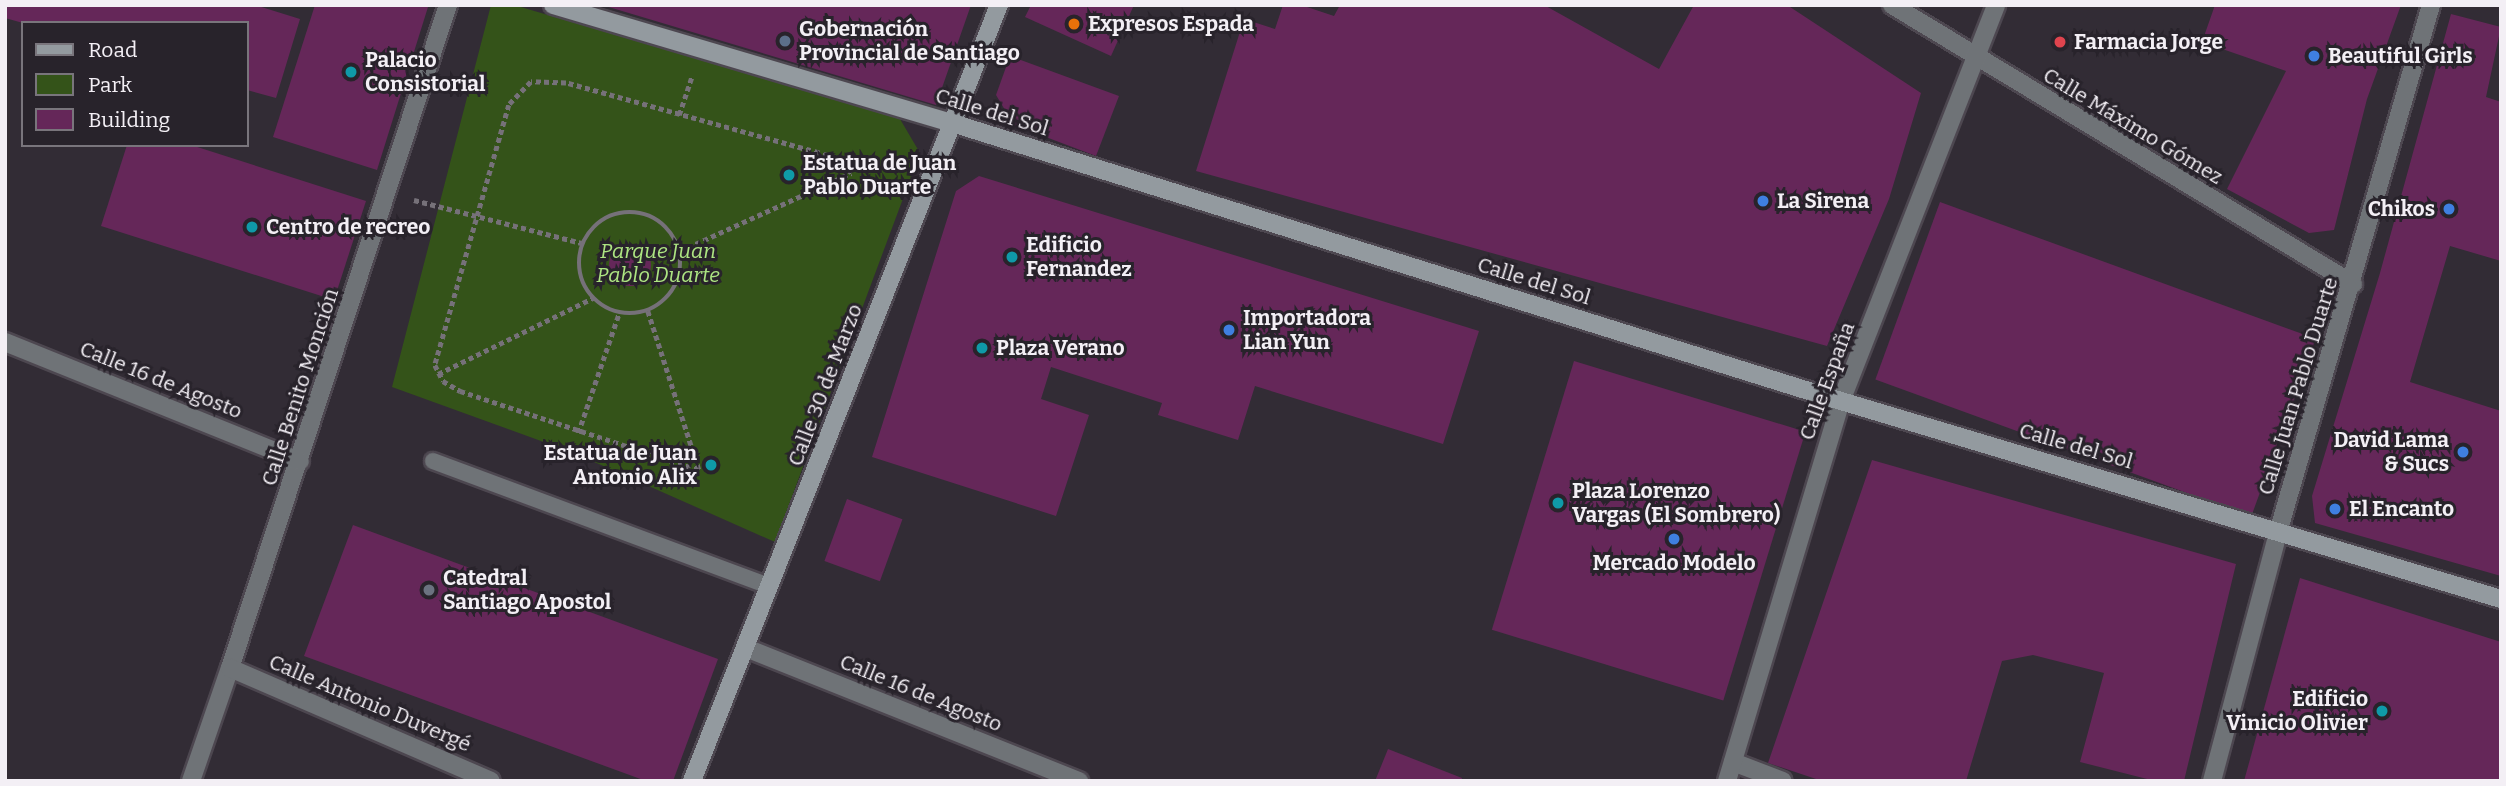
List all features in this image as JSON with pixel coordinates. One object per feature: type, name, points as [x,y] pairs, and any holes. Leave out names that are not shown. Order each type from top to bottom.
[{"type":"main road","name":"Calle del Sol","points":[[554,5],[952,123],[1841,401],[2279,529],[2501,599]]},
{"type":"main road","name":"Calle 30 de Marzo","points":[[692,781],[999,5]]},
{"type":"street","name":"Calle Benito Monción","points":[[191,781],[300,461],[448,5]]},
{"type":"street","name":"Calle Máximo Gómez","points":[[1892,5],[1977,59],[2353,284]]},
{"type":"street","name":"Calle España","points":[[1727,781],[1841,401],[1996,5]]},
{"type":"street","name":"Calle Juan Pablo Duarte","points":[[2212,781],[2279,529],[2353,284],[2431,5]]},
{"type":"street","name":"Calle 16 de Agosto","points":[[5,342],[300,461]]},
{"type":"street","name":"Calle 16 de Agosto","points":[[746,648],[1079,781]]},
{"type":"street","name":"Calle Antonio Duvergé","points":[[230,667],[491,781]]},
{"type":"street","points":[[1733,762],[1783,781]]},
{"type":"lane","points":[[433,461],[770,586]]},
{"type":"path","points":[[679,115],[701,49]]},
{"type":"path","points":[[648,311],[699,470],[578,433],[460,391],[438,374],[435,356],[478,218],[509,105],[519,90],[531,82],[566,83],[836,158],[851,173],[680,251]]},
{"type":"path","points":[[388,193],[582,243]]},
{"type":"path","points":[[626,212],[660,222],[680,251],[681,266],[671,293],[648,311],[619,313],[593,298],[580,272],[582,243],[600,222],[626,212]]},
{"type":"path","points":[[438,374],[593,298]]},
{"type":"path","points":[[578,433],[619,313]]},
{"type":"green space","name":"Parque Juan Pablo Duarte","points":[[491,5],[514,5],[900,119],[920,153],[775,542],[574,453],[392,387]]},
{"type":"building","points":[[5,5],[255,5],[300,19],[276,98],[248,90],[248,21],[21,22],[5,18]]},
{"type":"building","name":"Palacio Consistorial","points":[[315,5],[428,7],[377,170],[273,137]]},
{"type":"building","points":[[602,5],[971,5],[936,105]]},
{"type":"building","name":"Expresos Espada","points":[[1031,5],[1134,5],[1111,56],[1025,17]]},
{"type":"building","name":"La Sirena","points":[[1283,5],[1301,5],[1334,16],[1340,5],[1544,5],[1659,69],[1694,5],[1787,5],[1921,93],[1889,199],[1827,346],[1196,171],[1244,19],[1275,29]]},
{"type":"building","points":[[2215,5],[2401,5],[2367,99],[2334,230],[2309,233],[2227,189],[2286,71],[2202,42]]},
{"type":"building","points":[[2451,14],[2501,27],[2486,97],[2501,102],[2501,261],[2450,246],[2410,382],[2501,411],[2501,576],[2315,523],[2312,496],[2380,273]]},
{"type":"building","points":[[1010,56],[1119,96],[1096,156],[1014,125],[996,95]]},
{"type":"building","points":[[126,147],[197,147],[366,201],[334,300],[101,226]]},
{"type":"building","points":[[979,176],[1479,331],[1443,444],[1255,386],[1238,440],[1158,415],[1162,403],[1051,367],[1041,399],[1089,415],[1056,516],[872,457],[956,191]]},
{"type":"building","points":[[1940,202],[2316,339],[2251,516],[1875,380]]},
{"type":"building","points":[[630,244],[645,250],[651,265],[645,280],[630,286],[615,280],[609,265],[615,250]]},
{"type":"building","name":"Mercado Modelo","points":[[1574,361],[1805,432],[1723,700],[1492,630]]},
{"type":"building","points":[[1872,460],[2236,564],[2184,781],[2155,781],[2080,762],[2104,673],[2033,655],[2002,661],[1966,781],[1822,781],[1768,763]]},
{"type":"building","points":[[847,499],[902,519],[880,581],[824,561]]},
{"type":"building","name":"Catedral Santiago Apostol","points":[[353,525],[718,659],[673,781],[646,781],[304,656]]},
{"type":"building","name":"Edificio Vinicio Olivier","points":[[2300,578],[2501,642],[2501,781],[2244,781]]},
{"type":"building","points":[[1388,749],[1462,778],[1461,781],[1375,781]]},
{"type":"place","name":"Expresos Espada","points":[[1074,24]]},
{"type":"place","name":"Gobernación Provincial de Santiago","points":[[785,41]]},
{"type":"place","name":"Farmacia Jorge","points":[[2060,42]]},
{"type":"place","name":"Beautiful Girls","points":[[2314,56]]},
{"type":"place","name":"Palacio Consistorial","points":[[351,72]]},
{"type":"place","name":"Estatua de Juan Pablo Duarte","points":[[789,175]]},
{"type":"place","name":"La Sirena","points":[[1763,201]]},
{"type":"place","name":"Chikos","points":[[2449,209]]},
{"type":"place","name":"Centro de recreo","points":[[252,227]]},
{"type":"place","name":"Edificio Fernandez","points":[[1012,257]]},
{"type":"place","name":"Importadora Lian Yun","points":[[1229,330]]},
{"type":"place","name":"Plaza Verano","points":[[982,348]]},
{"type":"place","name":"David Lama & Sucs","points":[[2463,452]]},
{"type":"place","name":"Estatua de Juan Antonio Alix","points":[[711,465]]},
{"type":"place","name":"Plaza Lorenzo Vargas (El Sombrero)","points":[[1558,503]]},
{"type":"place","name":"El Encanto","points":[[2335,509]]},
{"type":"place","name":"Mercado Modelo","points":[[1674,539]]},
{"type":"place","name":"Catedral Santiago Apostol","points":[[429,590]]},
{"type":"place","name":"Edificio Vinicio Olivier","points":[[2382,711]]}]
